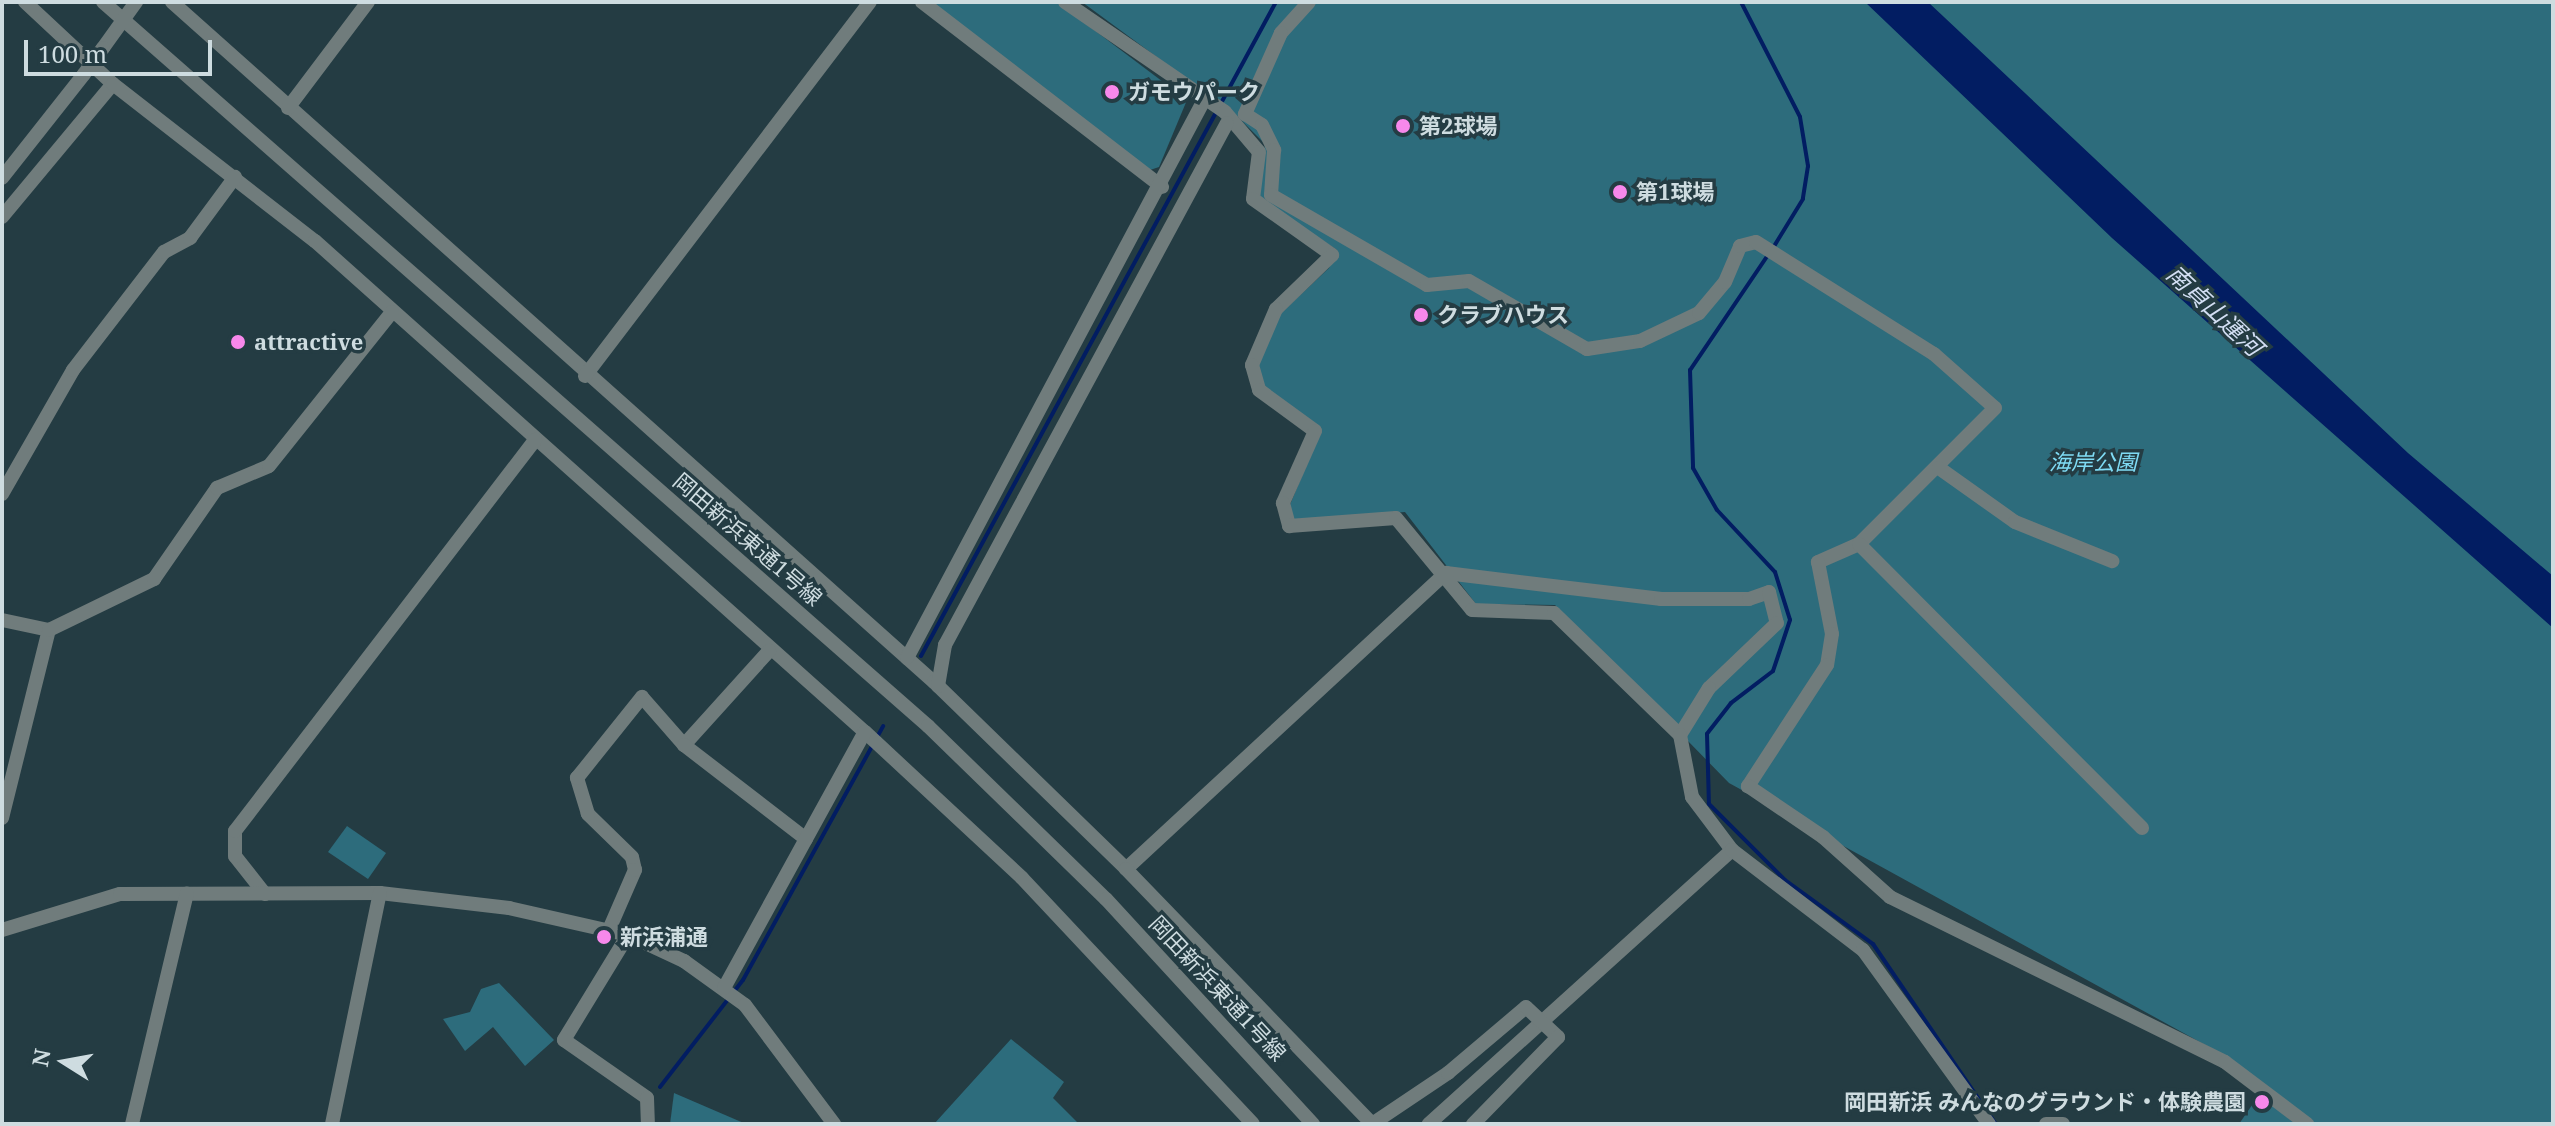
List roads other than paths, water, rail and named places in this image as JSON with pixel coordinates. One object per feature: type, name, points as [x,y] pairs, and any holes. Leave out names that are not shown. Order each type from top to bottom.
[{"type":"street","points":[[25,2],[113,84],[235,177],[392,312],[769,651],[872,739],[1044,901],[1253,1124]]},
{"type":"street","name":"岡田新浜東通1号線","points":[[103,2],[928,726],[1106,899],[1313,1124]]},
{"type":"street","points":[[2,178],[136,2]]},
{"type":"street","points":[[172,2],[585,376],[938,686],[1126,869],[1372,1124],[1448,1073],[1526,1007],[1558,1037],[1473,1124]]},
{"type":"street","points":[[288,108],[368,2]]},
{"type":"street","points":[[585,376],[870,2]]},
{"type":"street","points":[[922,2],[1162,187]]},
{"type":"street","points":[[1065,2],[1226,118],[1259,152],[1253,199],[1332,255],[1298,281],[1256,344],[1252,376],[1259,390],[1315,431],[1282,514],[1300,531],[1405,521],[1472,610],[1554,613],[1680,735],[1692,797],[1732,850],[1863,950],[1989,1124]]},
{"type":"street","points":[[1309,2],[1281,33],[1245,114],[1262,125],[1274,150],[1271,195],[1427,285],[1469,281],[1587,349],[1664,333],[1699,313],[1725,282],[1740,246],[1759,244],[1934,354],[1995,408],[1939,468],[1859,544],[1818,562],[1832,634],[1827,665],[1748,786],[1823,837],[1890,897],[2225,1062],[2307,1124]]},
{"type":"street","points":[[2,217],[113,84]]},
{"type":"street","points":[[907,658],[1207,104]]},
{"type":"street","points":[[938,686],[945,645],[1226,118]]},
{"type":"street","points":[[2,494],[73,370],[164,252],[190,238],[235,177]]},
{"type":"street","points":[[2,620],[49,630],[154,579],[217,488],[269,466],[392,312]]},
{"type":"street","points":[[265,894],[235,856],[235,831],[535,440]]},
{"type":"street","points":[[1939,468],[2015,522],[2112,561]]},
{"type":"street","points":[[1859,544],[2142,828]]},
{"type":"street","points":[[1126,869],[1446,573],[1661,599],[1749,599],[1769,592],[1777,623],[1709,688],[1680,735]]},
{"type":"street","points":[[2,818],[49,630]]},
{"type":"street","points":[[684,745],[769,651]]},
{"type":"street","points":[[608,932],[628,889],[632,857],[588,814],[577,778],[642,697],[684,745],[806,839]]},
{"type":"street","points":[[731,994],[806,839],[872,739]]},
{"type":"street","points":[[1429,1124],[1732,850]]},
{"type":"street","points":[[132,1124],[187,893]]},
{"type":"street","points":[[2,930],[86,900],[187,893],[380,893],[509,908],[628,935],[731,994],[834,1124]]},
{"type":"street","points":[[332,1124],[380,893]]},
{"type":"street","points":[[628,935],[564,1040],[647,1098],[648,1124]]},
{"type":"street","points":[[2046,1124],[2063,1124]]},
{"type":"water","name":"南貞山運河","points":[[1865,2],[1928,2],[2408,453],[2553,576],[2553,628],[2112,238]]},
{"type":"waterway","points":[[921,656],[1276,2]]},
{"type":"waterway","points":[[1741,2],[1800,117],[1808,166],[1803,199],[1773,248]]},
{"type":"waterway","points":[[1768,255],[1690,370],[1693,468],[1717,510],[1775,572],[1790,620],[1773,671],[1731,703],[1707,734],[1709,804],[1785,880],[1873,944],[1996,1124]]},
{"type":"waterway","points":[[660,1087],[743,980],[883,726]]},
{"type":"place","name":"ガモウパーク","points":[[1112,92]]},
{"type":"place","name":"第2球場","points":[[1403,126]]},
{"type":"place","name":"第1球場","points":[[1620,192]]},
{"type":"place","name":"クラブハウス","points":[[1421,315]]},
{"type":"place","name":"attractive","points":[[238,342]]},
{"type":"place","name":"新浜浦通","points":[[604,937]]},
{"type":"place","name":"岡田新浜 みんなのグラウンド・体験農園","points":[[2262,1102]]},
{"type":"park label","name":"海岸公園","points":[[2093,462]]}]
